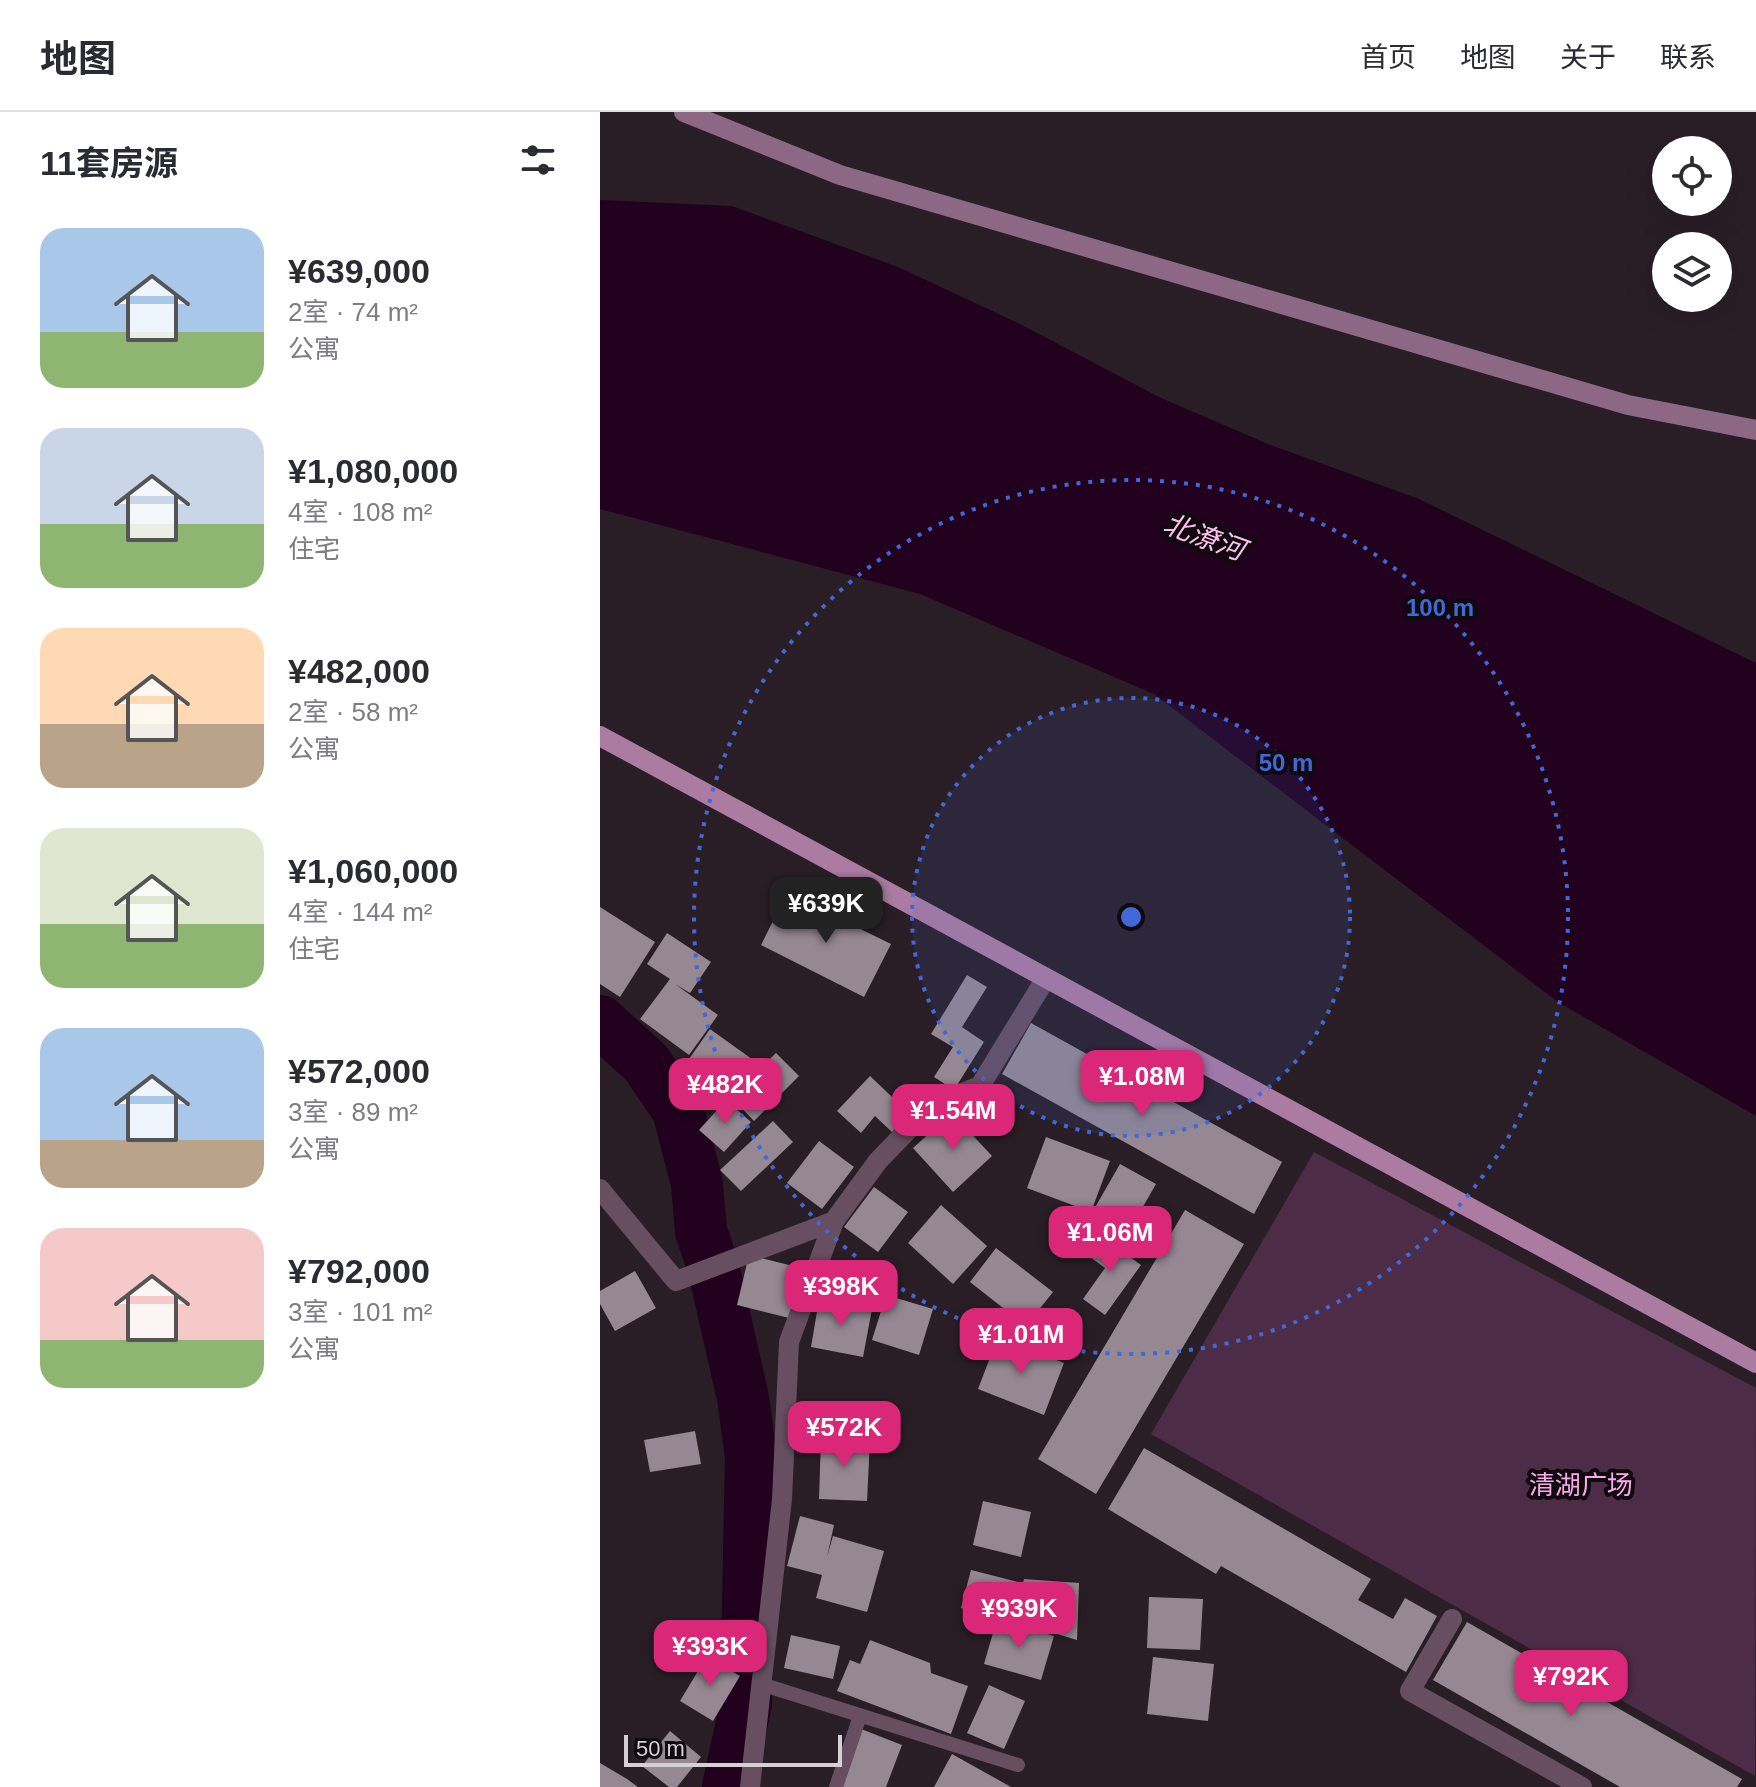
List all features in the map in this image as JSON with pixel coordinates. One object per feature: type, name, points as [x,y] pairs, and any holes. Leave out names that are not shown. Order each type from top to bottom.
[{"type":"main road","points":[[600,736],[1756,1363]]},
{"type":"street","points":[[684,112],[855,180],[1628,405],[1756,430]]},
{"type":"street","points":[[750,1787],[782,1499],[789,1342],[834,1221],[878,1161],[933,1104],[980,1086],[1046,978]]},
{"type":"street","points":[[600,1189],[676,1281],[834,1221]]},
{"type":"street","points":[[1452,1619],[1410,1691],[1582,1787]]},
{"type":"lane","points":[[761,1684],[1018,1765]]},
{"type":"lane","points":[[836,1787],[860,1716]]},
{"type":"green space","name":"清湖广场","points":[[1314,1152],[1756,1388],[1755,1776],[1151,1434]]},
{"type":"water","name":"北潦河","points":[[600,200],[732,206],[898,267],[1018,323],[1161,398],[1268,444],[1419,499],[1756,663],[1756,1116],[1558,1002],[1154,694],[920,594],[600,509]]},
{"type":"building","points":[[787,893],[891,944],[864,997],[761,945]]},
{"type":"building","points":[[600,907],[655,942],[620,997],[600,984]]},
{"type":"building","points":[[667,933],[711,962],[690,993],[675,984],[718,1015],[689,1055],[640,1019],[670,979],[647,964]]},
{"type":"building","points":[[967,975],[987,987],[962,1027],[984,1042],[954,1090],[934,1077],[953,1047],[931,1034]]},
{"type":"building","points":[[1031,1023],[1282,1162],[1254,1214],[1002,1074]]},
{"type":"building","points":[[710,1029],[756,1062],[736,1091],[689,1059]]},
{"type":"building","points":[[776,1053],[799,1076],[754,1121],[731,1097]]},
{"type":"building","points":[[870,1076],[910,1114],[892,1132],[875,1116],[861,1133],[837,1111]]},
{"type":"building","points":[[726,1100],[751,1122],[724,1152],[699,1130]]},
{"type":"building","points":[[952,1113],[992,1156],[953,1192],[913,1148]]},
{"type":"building","points":[[773,1121],[793,1142],[741,1191],[720,1170]]},
{"type":"building","points":[[1046,1137],[1110,1161],[1091,1212],[1027,1188]]},
{"type":"building","points":[[819,1141],[854,1167],[822,1209],[787,1183]]},
{"type":"building","points":[[1120,1164],[1156,1184],[1129,1231],[1093,1211]]},
{"type":"building","points":[[874,1187],[908,1212],[878,1252],[844,1227]]},
{"type":"building","points":[[941,1205],[987,1246],[953,1284],[908,1243]]},
{"type":"building","points":[[1185,1210],[1244,1244],[1096,1494],[1038,1459]]},
{"type":"building","points":[[1100,1235],[1141,1265],[1105,1315],[1083,1299],[1105,1268],[1086,1254]]},
{"type":"building","points":[[996,1248],[1053,1292],[1026,1326],[970,1282]]},
{"type":"building","points":[[749,1255],[801,1268],[789,1318],[737,1305]]},
{"type":"building","points":[[635,1271],[656,1308],[615,1331],[600,1304],[600,1291]]},
{"type":"building","points":[[886,1295],[933,1309],[919,1355],[872,1340]]},
{"type":"building","points":[[819,1300],[872,1309],[863,1357],[811,1347]]},
{"type":"building","points":[[998,1337],[1064,1363],[1044,1415],[978,1389]]},
{"type":"building","points":[[695,1431],[701,1464],[650,1472],[644,1440]]},
{"type":"building","points":[[821,1438],[870,1440],[867,1501],[819,1499]]},
{"type":"building","points":[[1144,1448],[1371,1579],[1358,1600],[1393,1619],[1405,1598],[1437,1616],[1406,1672],[1221,1566],[1216,1574],[1108,1509]]},
{"type":"building","points":[[983,1501],[1031,1512],[1021,1557],[973,1545]]},
{"type":"building","points":[[800,1516],[834,1525],[827,1557],[833,1536],[884,1551],[867,1612],[816,1598],[822,1575],[787,1566]]},
{"type":"building","points":[[971,1570],[1022,1583],[1012,1621],[961,1608]]},
{"type":"building","points":[[1024,1579],[1079,1583],[1077,1640],[1014,1621]]},
{"type":"building","points":[[1149,1597],[1203,1599],[1200,1650],[1147,1648]]},
{"type":"building","points":[[997,1619],[1054,1636],[1041,1680],[984,1664]]},
{"type":"building","points":[[1467,1622],[1742,1779],[1737,1787],[1620,1787],[1433,1680]]},
{"type":"building","points":[[791,1635],[840,1646],[833,1679],[784,1668]]},
{"type":"building","points":[[870,1640],[930,1663],[931,1673],[968,1686],[951,1734],[837,1691],[850,1660],[860,1664]]},
{"type":"building","points":[[707,1656],[740,1676],[713,1721],[680,1701]]},
{"type":"building","points":[[1153,1657],[1214,1664],[1208,1721],[1147,1714]]},
{"type":"building","points":[[989,1685],[1025,1701],[1004,1749],[967,1733]]},
{"type":"building","points":[[861,1729],[902,1745],[886,1787],[839,1787]]},
{"type":"building","points":[[670,1731],[701,1757],[677,1787],[669,1787],[642,1766]]},
{"type":"building","points":[[952,1754],[1011,1787],[934,1787]]},
{"type":"building","points":[[600,1763],[627,1779],[638,1787],[600,1787]]},
{"type":"waterway","points":[[600,1021],[646,1063],[678,1110],[697,1184],[701,1231],[713,1266],[743,1398],[751,1457],[746,1704],[728,1787]]}]
